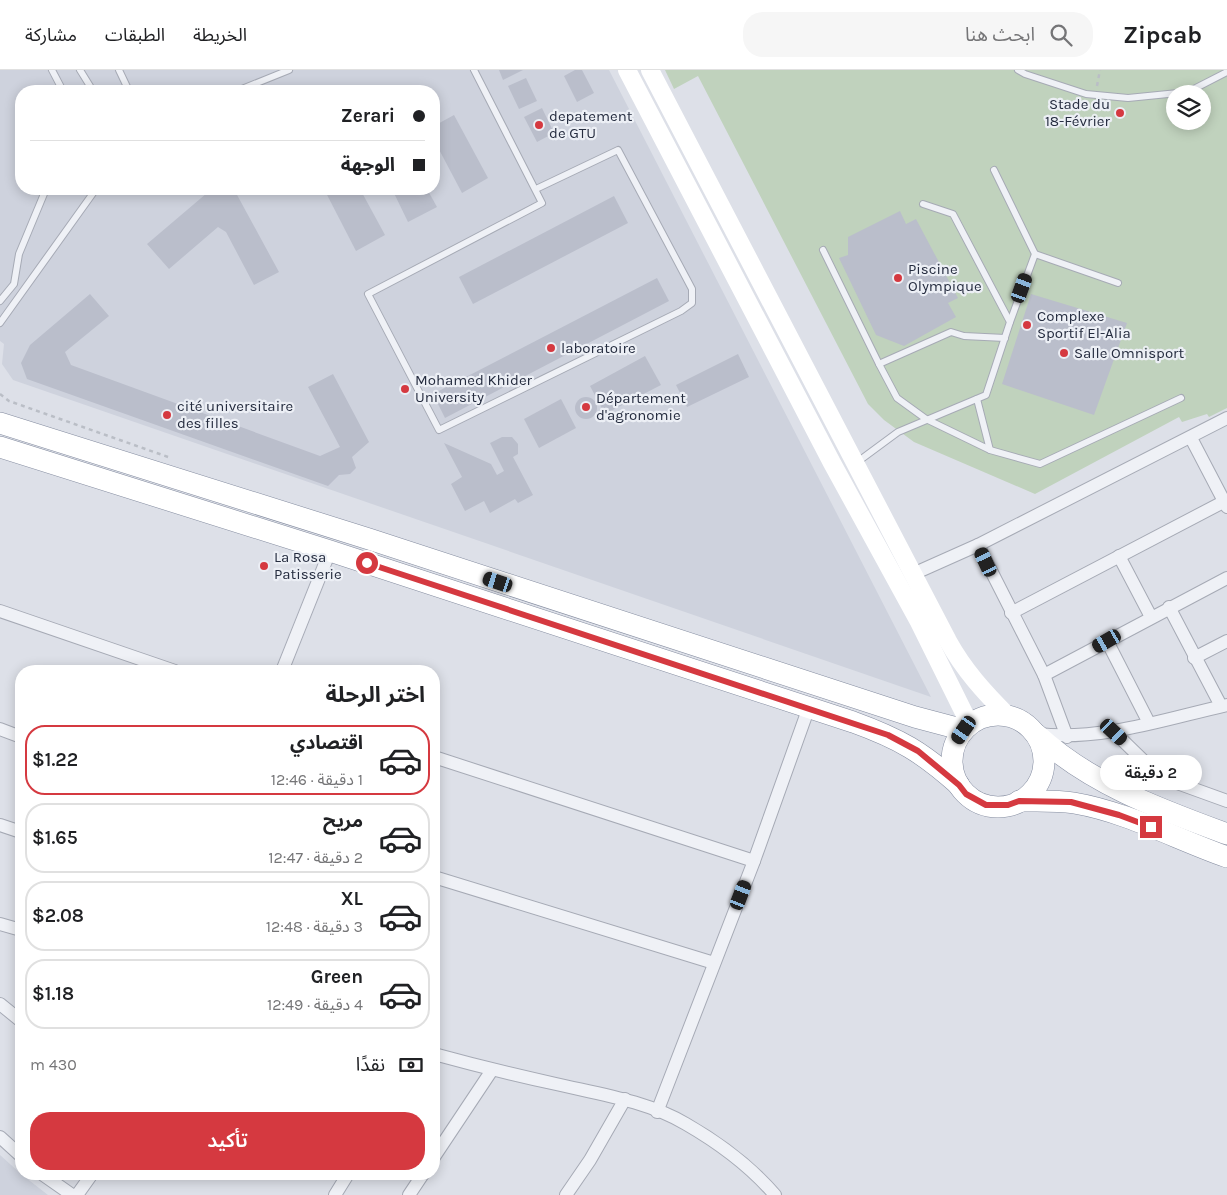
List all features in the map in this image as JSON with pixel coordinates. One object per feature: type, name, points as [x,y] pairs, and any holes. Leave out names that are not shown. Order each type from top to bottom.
[{"type":"highway","points":[[0,423],[360,536],[914,718],[967,728]]},
{"type":"highway","points":[[0,447],[330,551],[870,728],[918,751],[971,797],[986,805],[1008,805],[1019,801],[1032,792],[1040,779],[1043,756],[1036,734]]},
{"type":"highway","points":[[959,785],[952,763],[957,740],[967,728],[988,716],[1008,716],[1023,722],[1053,749],[1098,780],[1129,795],[1227,834]]},
{"type":"highway","points":[[1019,801],[1071,802],[1089,806],[1119,815],[1227,857]]},
{"type":"main road","points":[[627,70],[832,463],[918,622],[967,728]]},
{"type":"main road","points":[[650,70],[961,664],[979,687],[1008,716]]},
{"type":"street","points":[[913,574],[978,546],[1227,418]]},
{"type":"street","points":[[1011,613],[1119,556],[1226,503],[1191,438]]},
{"type":"street","points":[[978,546],[1044,675],[1067,737]]},
{"type":"street","points":[[284,665],[330,551]]},
{"type":"street","points":[[1119,556],[1151,617]]},
{"type":"street","points":[[1044,675],[1169,607],[1227,578]]},
{"type":"street","points":[[1036,734],[1067,737],[1114,732],[1224,705],[1194,658],[1169,607]]},
{"type":"street","points":[[0,611],[158,665]]},
{"type":"street","points":[[1107,641],[1149,723]]},
{"type":"street","points":[[1194,658],[1227,641]]},
{"type":"street","points":[[656,1112],[754,861],[809,708]]},
{"type":"street","points":[[0,729],[15,735]]},
{"type":"street","points":[[1114,732],[1152,769],[1180,784],[1227,801]]},
{"type":"street","points":[[440,759],[754,861]]},
{"type":"street","points":[[0,825],[15,830]]},
{"type":"street","points":[[440,879],[714,963]]},
{"type":"street","points":[[0,924],[15,928]]},
{"type":"street","points":[[0,1004],[15,1016]]},
{"type":"street","points":[[440,1057],[625,1099],[686,1124],[718,1144],[745,1165],[775,1195]]},
{"type":"street","points":[[440,1148],[492,1070]]},
{"type":"street","points":[[566,1195],[590,1160],[625,1099]]},
{"type":"street","points":[[0,1137],[15,1151]]},
{"type":"street","points":[[51,1180],[72,1195]]},
{"type":"street","points":[[77,1195],[88,1180]]},
{"type":"street","points":[[339,1194],[345,1180]]},
{"type":"street","points":[[409,1195],[419,1180]]},
{"type":"lane","points":[[52,70],[60,85]]},
{"type":"lane","points":[[80,70],[89,85]]},
{"type":"lane","points":[[119,70],[126,85]]},
{"type":"lane","points":[[252,85],[290,70]]},
{"type":"lane","points":[[474,70],[542,202],[368,294],[438,430],[681,311],[692,303],[692,289],[618,150],[536,190]]},
{"type":"lane","points":[[1018,70],[1095,95],[1128,98],[1188,92],[1227,72]]},
{"type":"lane","points":[[994,170],[1035,254],[1118,283]]},
{"type":"lane","points":[[0,301],[14,284],[19,254],[44,195]]},
{"type":"lane","points":[[0,323],[92,195]]},
{"type":"lane","points":[[923,204],[953,214],[1010,322]]},
{"type":"lane","points":[[822,250],[897,398],[926,419],[990,450],[1040,464],[1181,398]]},
{"type":"lane","points":[[855,464],[898,432],[986,395],[1035,254]]},
{"type":"lane","points":[[879,364],[952,332],[964,336],[1005,338]]},
{"type":"lane","points":[[976,399],[990,450]]},
{"type":"path","points":[[1095,95],[1100,70]]},
{"type":"shaded area","name":"Mohamed Khider University","points":[[0,70],[609,70],[931,697],[13,380],[2,364],[4,344],[0,341]]},
{"type":"shaded area","points":[[0,1155],[15,1169],[15,1180],[29,1180],[48,1195],[0,1195]]},
{"type":"green space","name":"Complexe Sportif El-Alia","points":[[665,70],[1227,70],[1227,408],[1209,417],[1207,414],[1182,422],[1179,417],[1035,494],[914,442],[884,420],[868,404],[698,76],[674,89]]},
{"type":"building","points":[[499,70],[523,70],[503,80]]},
{"type":"building","name":"depatement de GTU","points":[[575,70],[582,70],[594,93],[577,102],[564,76]]},
{"type":"building","name":"depatement de GTU","points":[[526,78],[537,101],[519,109],[508,86]]},
{"type":"building","name":"depatement de GTU","points":[[542,108],[554,133],[537,142],[524,117]]},
{"type":"building","points":[[454,115],[488,178],[462,193],[440,151],[440,123]]},
{"type":"building","points":[[205,195],[237,195],[279,272],[254,285],[226,232],[218,227],[169,269],[147,244]]},
{"type":"building","points":[[327,195],[363,195],[385,235],[356,251]]},
{"type":"building","points":[[395,195],[430,195],[437,207],[408,222]]},
{"type":"building","points":[[614,196],[628,223],[473,304],[459,277]]},
{"type":"building","name":"Piscine Olympique","points":[[900,211],[906,224],[916,219],[958,298],[948,303],[956,317],[904,346],[876,335],[839,258],[848,255],[848,237]]},
{"type":"building","name":"laboratoire","points":[[657,278],[669,301],[445,418],[433,394]]},
{"type":"building","name":"cité universitaire des filles","points":[[90,294],[109,316],[65,352],[71,365],[320,456],[340,447],[308,387],[333,374],[369,442],[352,457],[356,468],[350,474],[339,475],[328,486],[27,379],[21,363],[30,345]]},
{"type":"building","name":"Salle Omnisport","points":[[1031,294],[1127,323],[1094,415],[1002,384]]},
{"type":"building","points":[[738,354],[749,377],[687,407],[676,385]]},
{"type":"building","points":[[645,356],[661,385],[605,414],[590,386]]},
{"type":"building","name":"Département d'agronomie","points":[[582,397],[590,397],[597,404],[597,412],[590,419],[582,419],[575,412],[575,404]]},
{"type":"building","points":[[561,399],[576,428],[539,448],[524,419]]},
{"type":"building","points":[[502,437],[512,437],[518,444],[518,454],[513,457],[533,495],[518,503],[515,499],[490,513],[484,501],[465,511],[451,484],[462,477],[444,443],[491,464],[497,475],[504,471],[490,443]]},
{"type":"place","name":"Stade du 18-Février","points":[[1120,113]]},
{"type":"place","name":"depatement de GTU","points":[[539,125]]},
{"type":"place","name":"Piscine Olympique","points":[[898,278]]},
{"type":"place","name":"Complexe Sportif El-Alia","points":[[1027,325]]},
{"type":"place","name":"laboratoire","points":[[551,348]]},
{"type":"place","name":"Salle Omnisport","points":[[1064,353]]},
{"type":"place","name":"Mohamed Khider University","points":[[405,389]]},
{"type":"place","name":"Département d'agronomie","points":[[586,407]]},
{"type":"place","name":"cité universitaire des filles","points":[[167,415]]},
{"type":"place","name":"La Rosa Patisserie","points":[[264,566]]},
{"type":"route","points":[[367,563],[888,735],[918,751],[937,765],[966,794],[986,805],[1008,805],[1019,801],[1071,802],[1119,815],[1151,827]]}]
